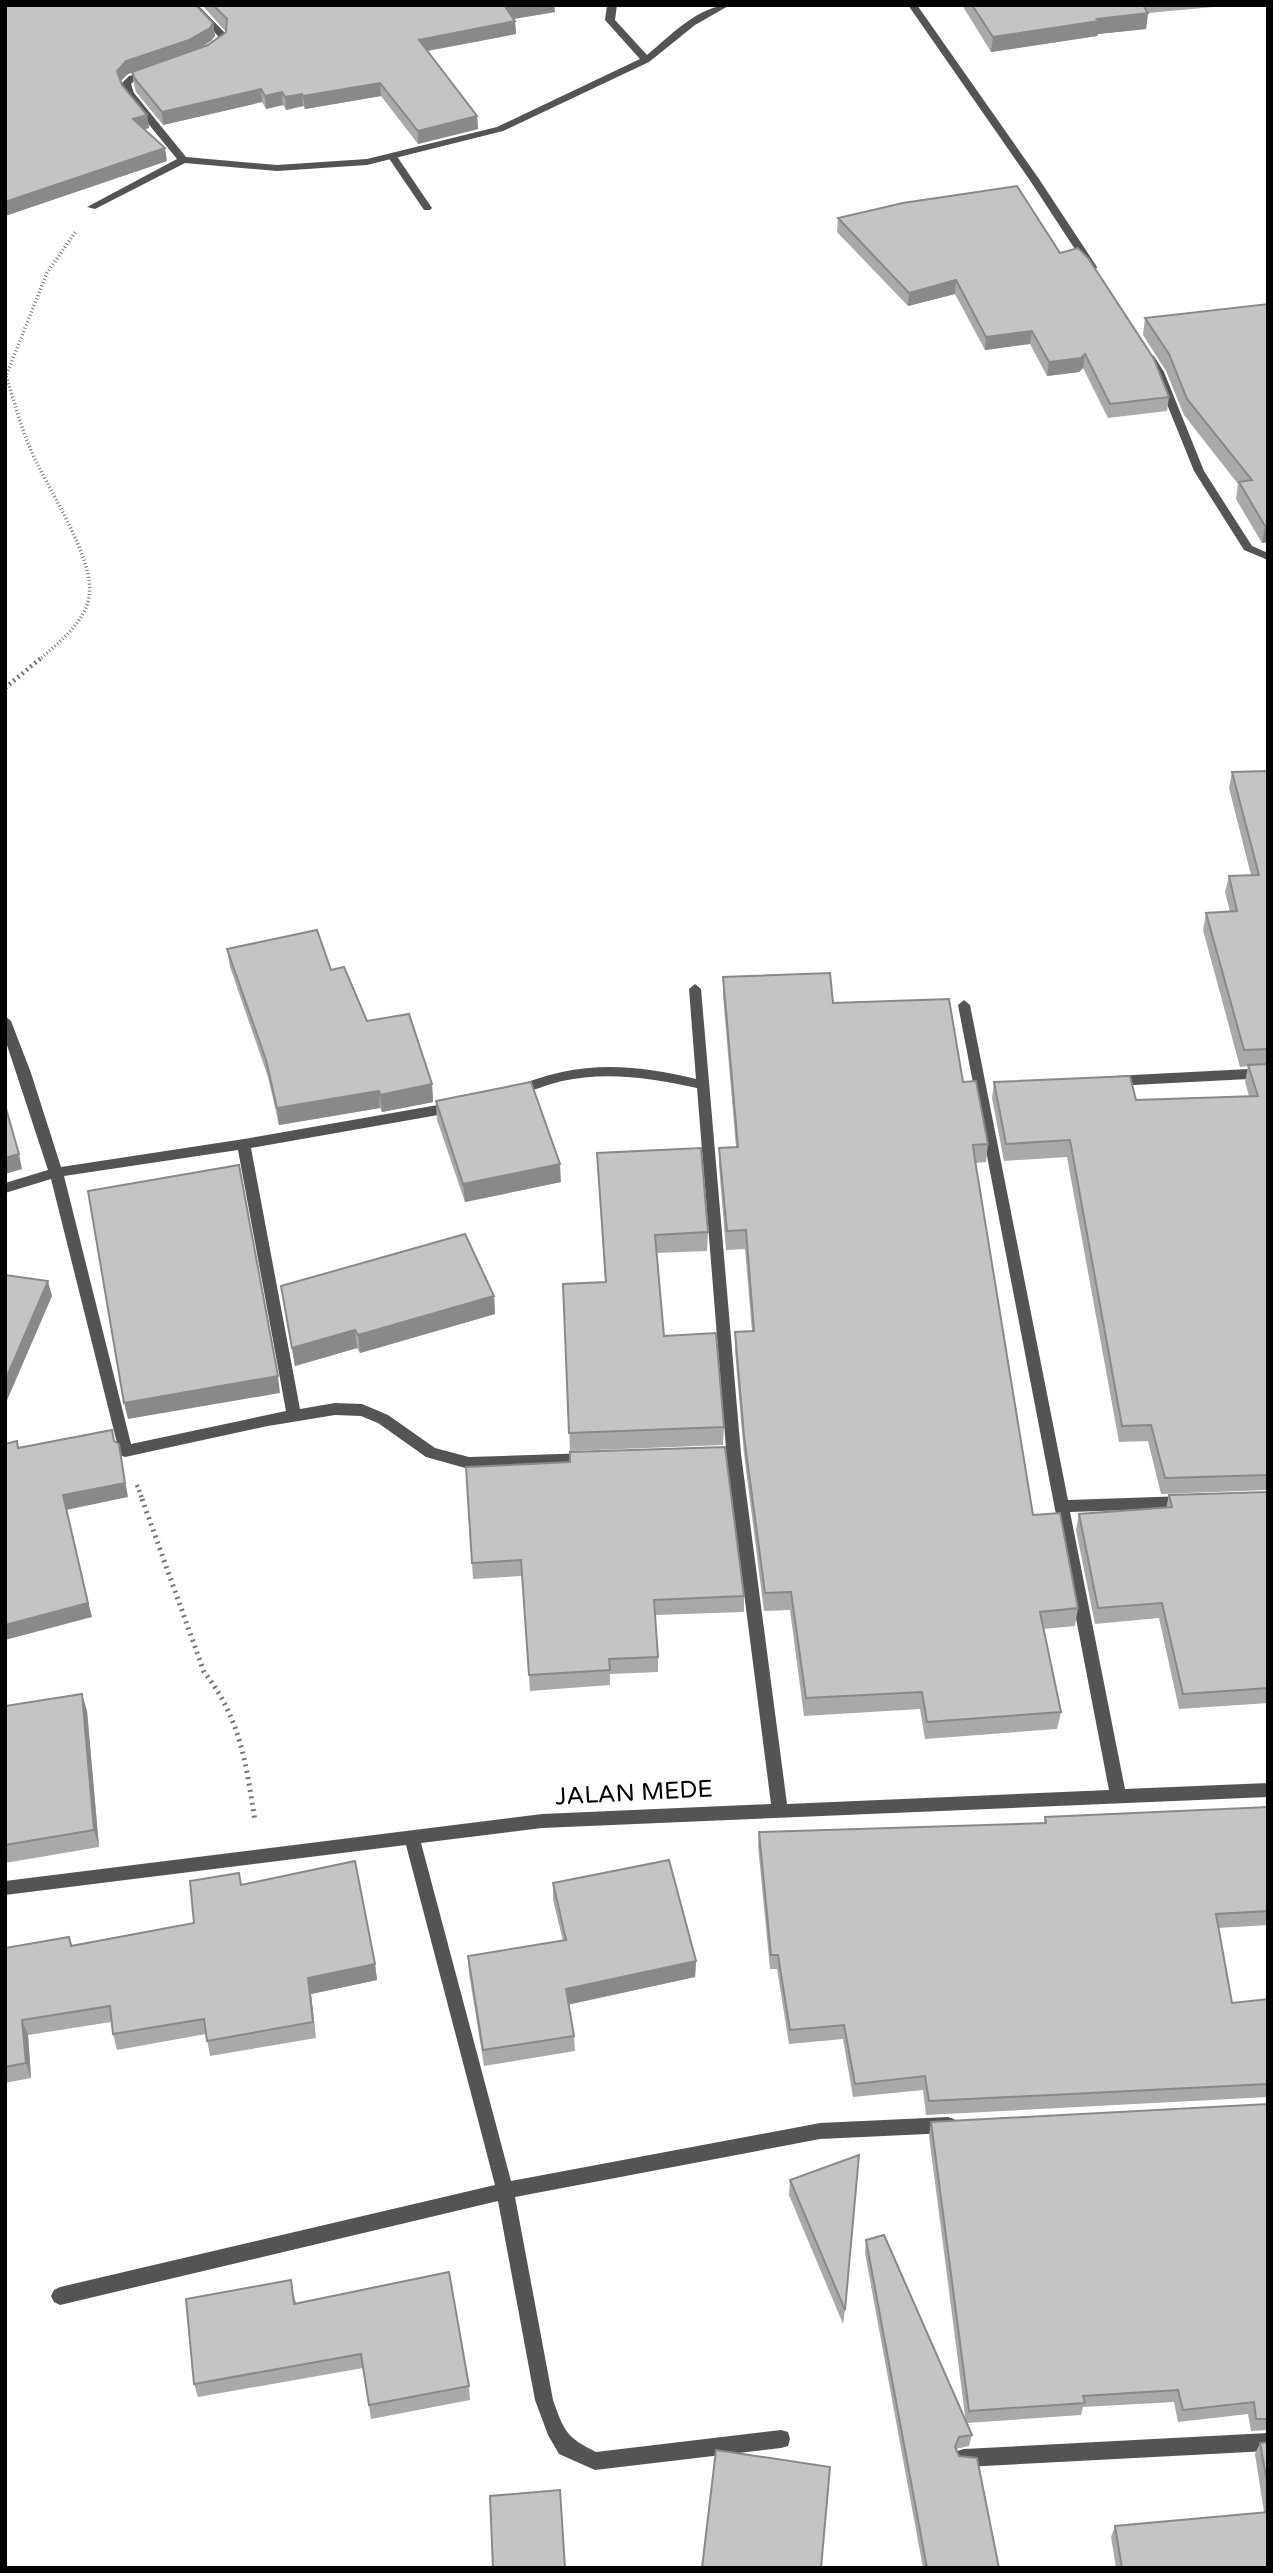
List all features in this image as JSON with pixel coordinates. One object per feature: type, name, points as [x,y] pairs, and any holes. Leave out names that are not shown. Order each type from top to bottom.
[{"type":"street","points":[[192,5],[223,36],[220,44],[206,53]]},
{"type":"street","points":[[612,5],[610,20],[646,60]]},
{"type":"street","points":[[92,207],[183,160],[277,168],[357,163],[393,157],[500,129],[646,60],[692,23],[726,5]]},
{"type":"street","points":[[912,5],[1034,179],[1100,281]]},
{"type":"street","points":[[157,69],[132,78],[126,84],[129,93],[183,160]]},
{"type":"street","points":[[393,157],[428,208]]},
{"type":"street","points":[[1144,349],[1159,372],[1199,471],[1248,548],[1268,557]]},
{"type":"street","points":[[695,989],[734,1454],[780,1811]]},
{"type":"street","points":[[964,1004],[987,1088],[1062,1506],[1118,1796]]},
{"type":"street","points":[[5,1021],[34,1092],[58,1171],[125,1451],[335,1409],[362,1410],[383,1419],[431,1453],[469,1463],[608,1459]]},
{"type":"street","points":[[506,1093],[589,1073],[623,1072],[667,1076],[703,1085]]},
{"type":"street","points":[[1103,1082],[1268,1073]]},
{"type":"street","points":[[5,1188],[58,1171],[244,1144],[471,1103]]},
{"type":"street","points":[[244,1144],[294,1416]]},
{"type":"street","points":[[692,1456],[734,1454]]},
{"type":"street","points":[[1062,1506],[1199,1501]]},
{"type":"street","name":"JALAN MEDE","points":[[5,1888],[542,1821],[1268,1790]]},
{"type":"street","points":[[412,1839],[505,2192],[544,2400],[554,2428],[566,2447],[595,2461],[781,2439]]},
{"type":"street","points":[[60,2296],[505,2192],[820,2132],[969,2123]]},
{"type":"street","points":[[964,2458],[1268,2442]]},
{"type":"path","points":[[5,688],[79,622],[91,597],[90,578],[31,449],[6,376],[47,273],[92,207]]},
{"type":"path","points":[[125,1451],[204,1672],[221,1694],[244,1750],[250,1802],[263,1857]]},
{"type":"building","points":[[5,5],[196,5],[213,23],[210,28],[189,40],[126,61],[117,71],[122,85],[147,115],[133,119],[165,148],[5,202]]},
{"type":"building","points":[[213,5],[520,5],[506,8],[515,21],[419,40],[477,116],[418,131],[380,83],[285,97],[282,92],[265,96],[261,89],[162,112],[132,72],[208,45],[226,32],[227,19]]},
{"type":"building","points":[[972,5],[1143,5],[1148,13],[993,37]]},
{"type":"building","points":[[1017,186],[1060,253],[1078,248],[1088,258],[1154,359],[1169,397],[1110,404],[1085,354],[1081,358],[1049,362],[1032,331],[986,337],[956,280],[909,293],[838,218],[903,203]]},
{"type":"building","points":[[1268,304],[1268,526],[1265,526],[1239,482],[1252,480],[1187,399],[1169,354],[1145,318]]},
{"type":"building","points":[[1268,771],[1268,1049],[1244,1050],[1206,913],[1237,911],[1229,876],[1259,875],[1232,772]]},
{"type":"building","points":[[317,930],[331,970],[344,967],[367,1021],[409,1014],[432,1084],[380,1095],[379,1091],[277,1108],[266,1060],[227,949]]},
{"type":"building","points":[[830,973],[833,1003],[949,999],[963,1082],[976,1081],[988,1144],[973,1145],[1033,1515],[1060,1513],[1078,1608],[1040,1612],[1061,1712],[927,1722],[922,1692],[806,1698],[791,1592],[765,1593],[744,1436],[735,1332],[754,1331],[746,1230],[727,1231],[719,1148],[738,1147],[723,977]]},
{"type":"building","points":[[1268,1064],[1268,1475],[1165,1478],[1151,1425],[1122,1426],[1070,1140],[1006,1144],[994,1082],[1130,1076],[1136,1100],[1258,1096],[1248,1065]]},
{"type":"building","points":[[531,1082],[560,1164],[463,1184],[436,1101]]},
{"type":"building","points":[[5,1105],[19,1154],[5,1158]]},
{"type":"building","points":[[701,1148],[708,1232],[655,1235],[664,1336],[716,1333],[724,1427],[569,1433],[563,1284],[606,1282],[597,1153]]},
{"type":"building","points":[[239,1165],[278,1376],[124,1403],[88,1191]]},
{"type":"building","points":[[465,1234],[494,1296],[358,1335],[355,1330],[292,1348],[281,1286]]},
{"type":"building","points":[[5,1275],[48,1281],[5,1381]]},
{"type":"building","points":[[112,1430],[114,1441],[119,1444],[125,1483],[63,1495],[88,1603],[5,1625],[5,1444],[17,1441],[18,1448]]},
{"type":"building","points":[[725,1447],[744,1596],[654,1600],[658,1657],[609,1659],[610,1670],[529,1675],[521,1560],[472,1563],[466,1467],[570,1462],[570,1452]]},
{"type":"building","points":[[1268,1492],[1268,1688],[1183,1694],[1162,1603],[1098,1608],[1079,1514],[1172,1507],[1169,1495]]},
{"type":"building","points":[[82,1694],[94,1830],[5,1845],[5,1706]]},
{"type":"building","points":[[1268,1807],[1268,1911],[1216,1914],[1232,2003],[1268,1999],[1268,2084],[929,2101],[925,2076],[855,2084],[844,2025],[790,2030],[778,1955],[771,1955],[759,1832],[1046,1823],[1045,1817]]},
{"type":"building","points":[[669,1860],[696,1961],[566,1989],[574,2036],[483,2050],[468,1956],[566,1940],[553,1883]]},
{"type":"building","points":[[355,1861],[375,1964],[308,1978],[313,2022],[207,2041],[204,2019],[113,2034],[110,2006],[22,2020],[26,2063],[5,2067],[5,1948],[69,1937],[71,1946],[194,1923],[190,1881],[239,1873],[241,1885]]},
{"type":"building","points":[[1268,2104],[1268,2419],[1256,2419],[1254,2402],[1183,2410],[1178,2390],[1083,2396],[1085,2403],[969,2411],[931,2122]]},
{"type":"building","points":[[859,2155],[845,2310],[790,2180]]},
{"type":"building","points":[[884,2235],[972,2435],[959,2437],[955,2447],[959,2456],[977,2458],[999,2568],[927,2568],[866,2240]]},
{"type":"building","points":[[449,2272],[469,2386],[369,2405],[361,2354],[194,2384],[186,2299],[291,2280],[294,2304]]},
{"type":"building","points":[[1268,2442],[1268,2488],[1260,2443]]},
{"type":"building","points":[[716,2450],[830,2467],[821,2568],[702,2568]]},
{"type":"building","points":[[560,2490],[565,2568],[493,2568],[490,2496]]},
{"type":"building","points":[[1268,2512],[1268,2568],[1122,2568],[1115,2526]]}]
